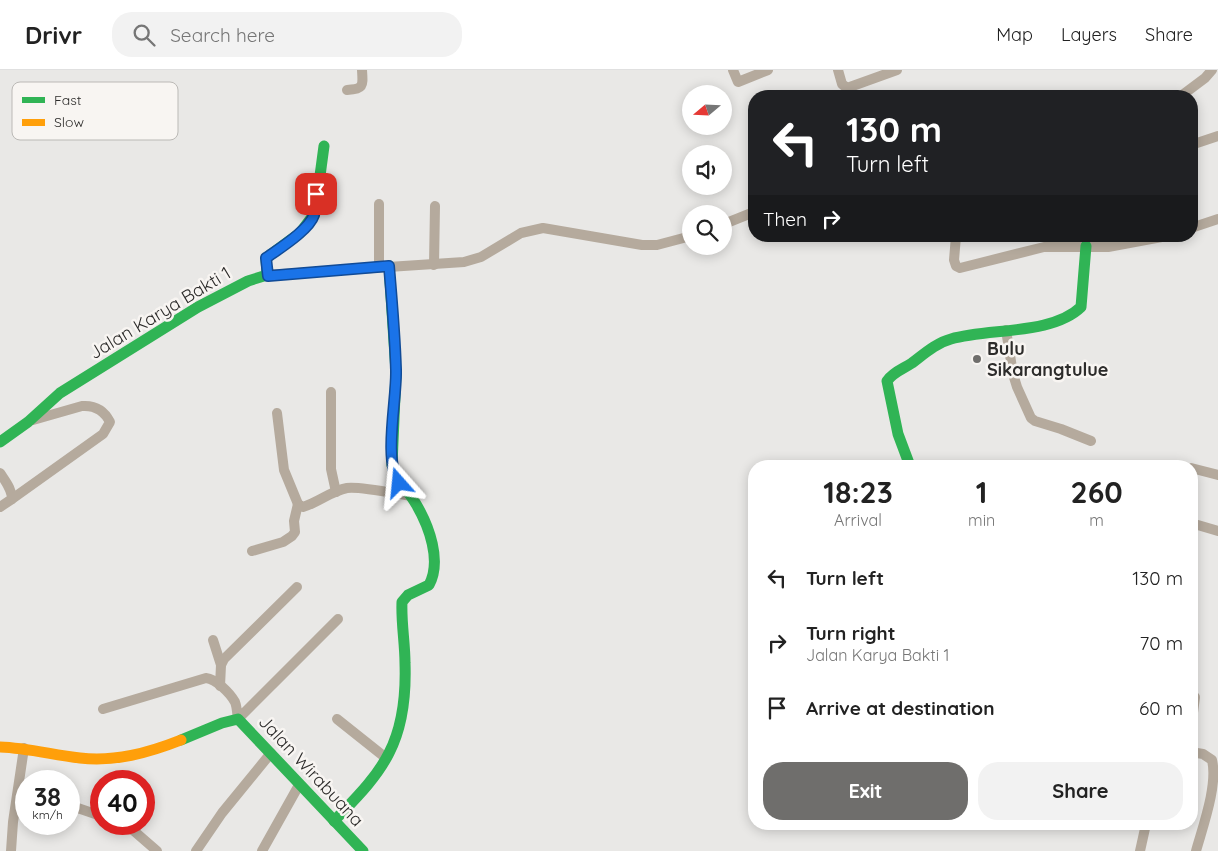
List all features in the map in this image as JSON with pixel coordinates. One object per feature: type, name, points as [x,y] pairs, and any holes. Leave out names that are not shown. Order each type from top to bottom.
[{"type":"street","points":[[347,90],[360,87],[362,70]]},
{"type":"street","points":[[733,70],[738,82],[768,70]]},
{"type":"street","points":[[838,70],[842,84],[847,88],[897,70]]},
{"type":"street","points":[[1189,90],[1212,70]]},
{"type":"street","points":[[1198,143],[1218,136]]},
{"type":"street","points":[[324,146],[316,194],[315,213],[305,229],[266,258],[268,276],[384,266],[464,262],[481,257],[522,233],[543,228],[642,245],[657,245],[682,238]]},
{"type":"street","points":[[334,821],[362,792],[386,758],[396,734],[401,710],[405,665],[402,602],[408,595],[429,585],[435,571],[420,512],[411,496],[394,477],[391,459],[396,372],[379,204]]},
{"type":"street","points":[[434,265],[435,206]]},
{"type":"street","points":[[732,221],[748,214]]},
{"type":"street","points":[[1198,226],[1218,220]]},
{"type":"street","points":[[956,242],[954,260],[956,266],[960,268],[1044,247],[1108,247],[1132,242]]},
{"type":"street","points":[[908,460],[898,434],[888,381],[891,375],[942,342],[960,336],[1057,322],[1076,313],[1081,307],[1086,246]]},
{"type":"street","name":"Jalan Karya Bakti 1","points":[[0,442],[28,422],[60,393],[198,307],[248,281],[268,276]]},
{"type":"street","points":[[1006,330],[1013,374],[1031,418],[1091,441]]},
{"type":"street","points":[[331,392],[332,469],[336,492]]},
{"type":"street","points":[[0,507],[103,434],[110,422],[103,411],[89,405],[28,422]]},
{"type":"street","points":[[252,551],[283,542],[295,532],[294,521],[298,504],[284,470],[277,414]]},
{"type":"street","points":[[1198,470],[1218,475]]},
{"type":"street","points":[[0,473],[12,492],[12,499]]},
{"type":"street","points":[[298,504],[303,507],[349,488],[411,496]]},
{"type":"street","points":[[1198,525],[1218,531]]},
{"type":"street","points":[[221,665],[224,658],[243,638],[297,587]]},
{"type":"street","points":[[238,718],[338,619]]},
{"type":"street","points":[[213,640],[221,665],[220,686]]},
{"type":"street","points":[[103,709],[206,678],[214,680],[234,701],[238,718]]},
{"type":"street","name":"Jalan Wirabuana","points":[[0,747],[24,748],[79,758],[100,759],[133,756],[238,718],[363,851]]},
{"type":"street","points":[[337,719],[386,758]]},
{"type":"street","points":[[23,770],[24,748]]},
{"type":"street","points":[[196,851],[222,813],[271,753]]},
{"type":"street","points":[[1196,851],[1211,792],[1214,767],[1212,760],[1198,753]]},
{"type":"street","points":[[262,851],[299,785]]},
{"type":"street","points":[[11,851],[15,815]]},
{"type":"street","points":[[1140,851],[1145,830]]},
{"type":"street","points":[[139,835],[157,851]]},
{"type":"traffic: fast","points":[[0,442],[28,422],[60,393],[198,307],[248,281],[267,275],[266,258],[300,233],[315,213],[324,146]]},
{"type":"traffic: fast","points":[[908,460],[898,434],[887,381],[889,378],[930,349],[951,339],[1037,327],[1069,316],[1081,307],[1086,246]]},
{"type":"traffic: fast","points":[[334,821],[371,780],[384,763],[394,743],[403,709],[405,686],[402,602],[408,595],[429,585],[433,576],[434,555],[429,533],[416,504],[397,476],[392,465],[396,372],[389,266]]},
{"type":"traffic: fast","points":[[181,740],[222,723],[238,719],[363,851]]},
{"type":"traffic: slow","points":[[0,747],[80,758],[106,759],[156,749],[181,740]]},
{"type":"place","name":"Bulu Sikarangtulue","points":[[977,359]]},
{"type":"route","points":[[316,194],[315,213],[311,222],[305,229],[266,258],[268,276],[389,266],[396,372],[391,459],[394,477],[399,483]]}]
